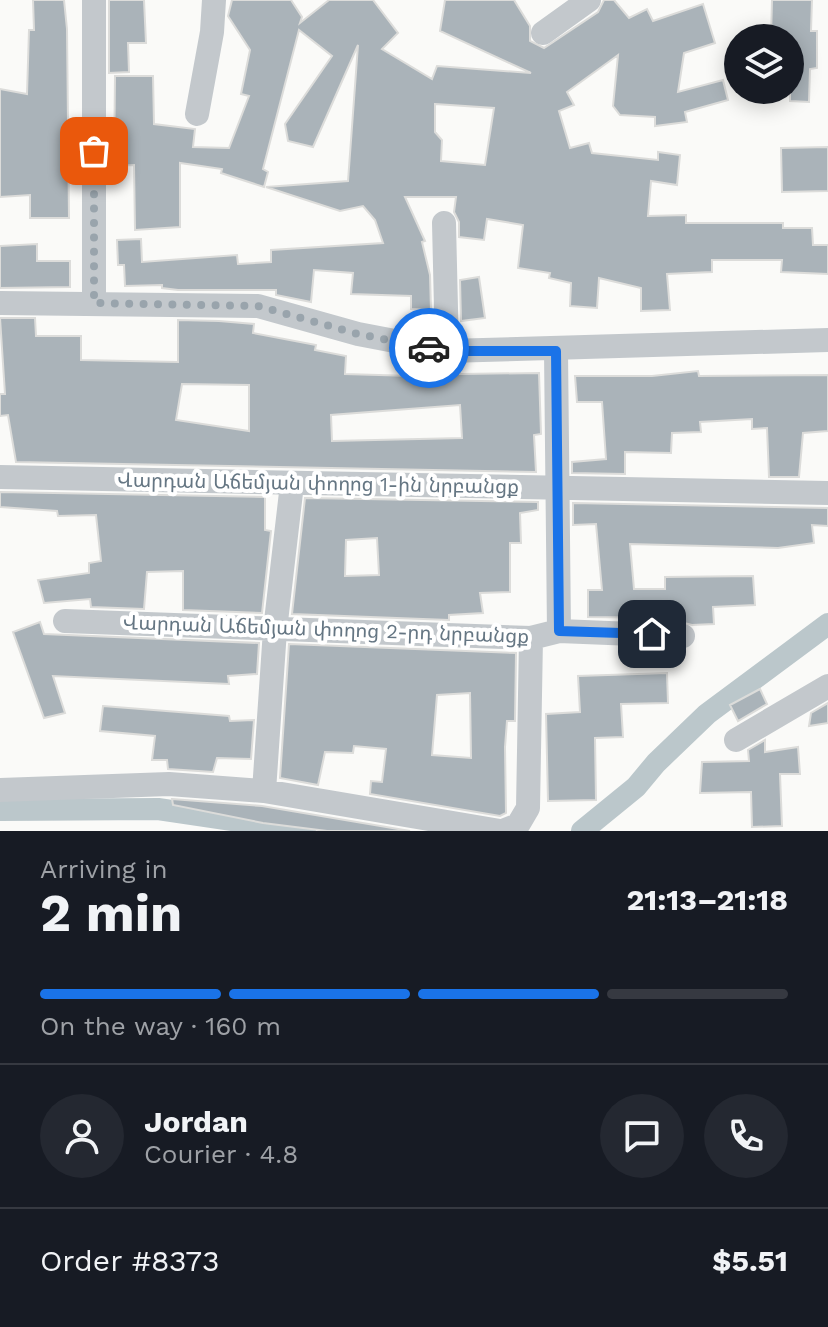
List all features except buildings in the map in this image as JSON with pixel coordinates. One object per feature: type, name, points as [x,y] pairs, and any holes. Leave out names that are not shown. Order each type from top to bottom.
[{"type":"street","points":[[94,0],[94,303]]},
{"type":"street","points":[[197,114],[212,32],[214,0]]},
{"type":"street","points":[[543,33],[589,0]]},
{"type":"street","points":[[444,223],[447,351]]},
{"type":"street","points":[[0,303],[258,306],[358,334],[447,351],[556,351],[828,340]]},
{"type":"street","points":[[556,351],[559,631]]},
{"type":"street","name":"Վարդան Աճեմյան փողոց 1-ին նրբանցք","points":[[0,477],[828,493]]},
{"type":"street","points":[[264,791],[275,630],[292,484]]},
{"type":"street","name":"Վարդան Աճեմյան փողոց 2-րդ նրբանցք","points":[[65,621],[531,638],[559,631],[683,636]]},
{"type":"street","points":[[0,790],[169,784],[264,791],[502,831],[518,825],[528,808],[531,638]]},
{"type":"street","points":[[736,740],[828,686]]},
{"type":"waterway","points":[[582,831],[636,787],[707,714],[828,624]]},
{"type":"waterway","points":[[0,810],[158,809],[305,831]]},
{"type":"way so far","points":[[94,151],[94,303],[258,306],[358,334],[429,348]]},
{"type":"route","points":[[429,348],[447,351],[556,351],[559,631],[652,634]]}]
